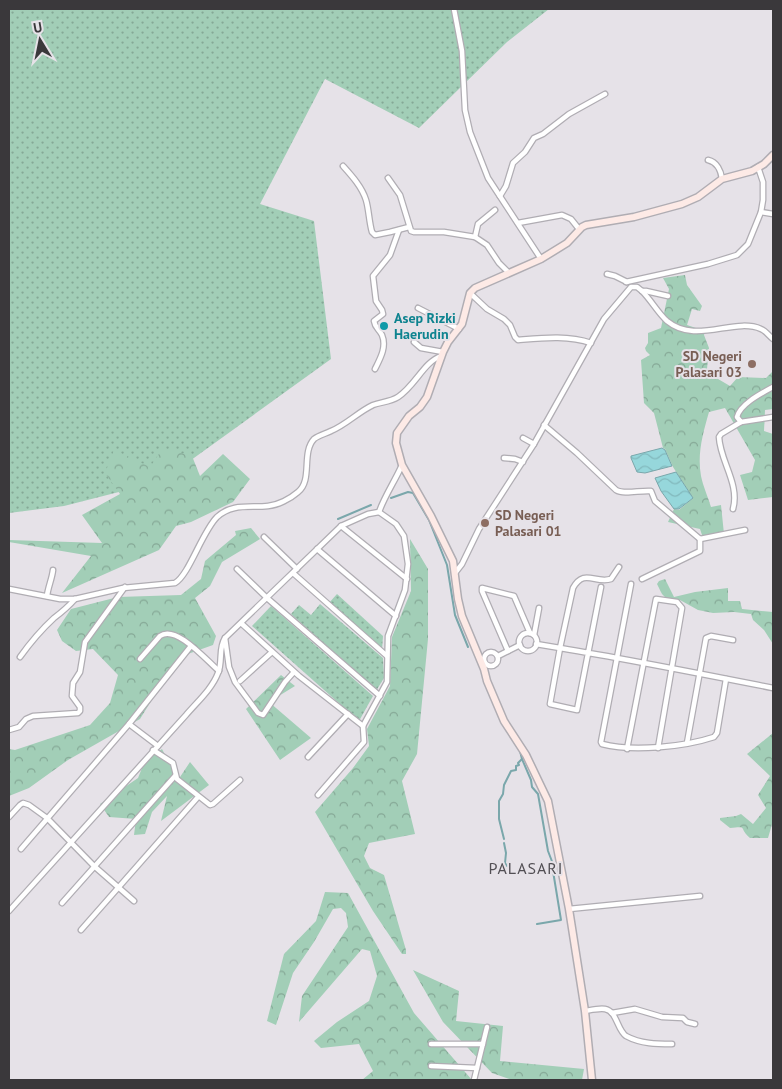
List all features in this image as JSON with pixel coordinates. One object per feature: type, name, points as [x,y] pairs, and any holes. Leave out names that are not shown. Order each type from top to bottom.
[{"type":"main road","points":[[592,1080],[585,1011],[569,909],[548,801],[518,740],[504,720],[462,616],[455,573],[449,552],[402,465],[396,443],[397,432],[409,416],[420,407],[427,396],[442,354],[459,329],[466,314],[470,293],[475,288],[541,260],[567,242],[579,229],[586,225],[634,217],[682,204],[698,197],[722,179],[758,168],[773,155]]},
{"type":"street","points":[[454,9],[462,51],[465,110],[468,124],[488,178],[541,260]]},
{"type":"street","points":[[500,196],[506,186],[513,163],[525,152],[534,138],[543,134],[569,114],[605,94]]},
{"type":"street","points":[[708,160],[716,164],[722,179]]},
{"type":"street","points":[[343,166],[354,178],[367,202],[372,232],[375,234],[409,227]]},
{"type":"street","points":[[626,282],[708,264],[737,255],[748,244],[761,212],[763,182],[758,168]]},
{"type":"street","points":[[388,178],[400,196],[409,227],[414,232],[444,232],[475,237],[487,245],[499,263],[510,274]]},
{"type":"street","points":[[475,237],[478,224],[495,210]]},
{"type":"street","points":[[761,212],[773,214]]},
{"type":"street","points":[[518,223],[562,214],[571,219],[579,229]]},
{"type":"street","points":[[375,369],[383,352],[382,335],[375,327],[374,321],[383,314],[376,301],[373,276],[390,255],[399,230]]},
{"type":"street","points":[[607,274],[615,276],[631,287],[642,291],[667,321],[684,329],[702,332],[747,327],[760,328],[773,339]]},
{"type":"street","points":[[455,573],[462,564],[479,529],[534,444],[604,319],[631,287]]},
{"type":"street","points":[[642,291],[668,296]]},
{"type":"street","points":[[470,293],[487,309],[504,319],[510,325],[518,340],[577,338],[591,343]]},
{"type":"street","points":[[418,308],[459,329]]},
{"type":"street","points":[[414,342],[421,348],[442,354]]},
{"type":"street","points":[[9,589],[60,599],[75,599],[96,593],[146,585],[168,584],[179,580],[202,538],[217,517],[229,509],[238,507],[277,504],[300,491],[305,485],[308,452],[315,438],[340,427],[374,405],[399,397],[417,380],[432,359],[442,354]]},
{"type":"street","points":[[740,422],[737,417],[740,411],[755,397],[773,387]]},
{"type":"street","points":[[733,508],[735,502],[734,490],[719,437],[740,422],[773,418]]},
{"type":"street","points":[[544,425],[620,493],[642,490],[650,491],[656,501],[700,539],[700,551],[642,579]]},
{"type":"street","points":[[523,438],[534,444]]},
{"type":"street","points":[[504,458],[523,462]]},
{"type":"street","points":[[379,512],[402,465]]},
{"type":"street","points":[[9,911],[208,688],[219,671],[222,645],[225,638],[242,624],[341,526],[368,514],[379,512],[396,524],[404,536],[408,558],[405,590],[388,636],[388,672],[386,682],[363,726],[364,742],[318,795]]},
{"type":"street","points":[[341,526],[407,579]]},
{"type":"street","points":[[700,539],[745,530]]},
{"type":"street","points":[[264,537],[297,569]]},
{"type":"street","points":[[317,548],[396,616]]},
{"type":"street","points":[[601,587],[578,710],[550,704],[560,648],[575,584],[580,579],[587,577],[602,581],[610,579],[619,567]]},
{"type":"street","points":[[237,569],[380,696]]},
{"type":"street","points":[[47,596],[53,570]]},
{"type":"street","points":[[293,573],[387,656]]},
{"type":"street","points":[[631,584],[601,742],[627,749],[658,748],[714,737],[717,733],[726,679]]},
{"type":"street","points":[[9,730],[19,727],[26,719],[33,716],[78,713],[80,711],[80,707],[72,696],[73,683],[80,672],[86,642],[125,588]]},
{"type":"street","points":[[508,651],[482,588],[514,596],[536,639],[533,649],[527,650],[520,646]]},
{"type":"street","points":[[20,657],[33,640],[54,618],[68,608],[75,599]]},
{"type":"street","points":[[627,749],[656,599],[677,602],[682,608],[658,748]]},
{"type":"street","points":[[532,634],[539,608]]},
{"type":"street","points":[[242,624],[294,672],[363,726]]},
{"type":"street","points":[[140,659],[163,633],[170,633],[191,646],[219,671]]},
{"type":"street","points":[[520,646],[519,641],[522,636],[532,634]]},
{"type":"street","points":[[687,743],[706,638],[711,636],[733,640]]},
{"type":"street","points":[[225,638],[229,667],[235,682],[258,713],[263,715],[294,672]]},
{"type":"street","points":[[536,644],[616,657],[773,688]]},
{"type":"street","points":[[21,849],[129,724],[191,646]]},
{"type":"street","points":[[498,656],[520,646]]},
{"type":"street","points":[[240,681],[272,652]]},
{"type":"street","points":[[490,652],[495,652],[498,656],[498,661],[494,666],[489,666],[482,662],[486,654],[490,652]]},
{"type":"street","points":[[308,757],[348,714]]},
{"type":"street","points":[[129,724],[158,746]]},
{"type":"street","points":[[153,750],[173,763],[175,776],[208,804],[212,804],[240,780]]},
{"type":"street","points":[[62,903],[175,776]]},
{"type":"street","points":[[81,930],[198,796]]},
{"type":"street","points":[[9,817],[20,805],[26,803],[48,818],[94,866],[134,901]]},
{"type":"street","points":[[569,909],[700,896]]},
{"type":"street","points":[[585,1011],[605,1009],[612,1013],[621,1030],[627,1036],[651,1044],[672,1044]]},
{"type":"street","points":[[612,1013],[639,1010],[662,1017],[684,1018],[687,1022],[695,1024]]},
{"type":"street","points":[[474,1080],[487,1027]]},
{"type":"street","points":[[431,1044],[483,1044]]},
{"type":"street","points":[[431,1066],[477,1068]]},
{"type":"green space","points":[[9,9],[549,9],[507,42],[419,128],[325,79],[260,204],[314,221],[331,359],[162,481],[64,506],[9,513]]},
{"type":"green space","points":[[685,275],[687,285],[702,306],[700,311],[692,309],[687,325],[705,331],[704,335],[709,348],[707,369],[713,376],[730,386],[738,377],[766,378],[773,371],[773,409],[765,410],[764,431],[773,434],[773,497],[748,500],[740,475],[752,472],[755,460],[725,408],[709,412],[701,444],[700,468],[711,507],[721,505],[724,534],[704,541],[700,529],[668,522],[674,509],[679,510],[693,498],[663,448],[654,413],[644,403],[641,360],[650,355],[645,348],[648,343],[648,333],[661,328],[669,289],[663,278]]},
{"type":"green space","points":[[163,448],[192,456],[200,476],[223,454],[250,479],[233,502],[191,522],[176,526],[159,550],[62,593],[91,556],[9,542],[9,540],[102,543],[82,515],[120,494],[105,473],[114,450],[150,467]]},
{"type":"green space","points":[[251,528],[260,539],[222,562],[210,586],[195,598],[216,636],[213,645],[185,655],[176,661],[140,719],[68,760],[29,788],[9,796],[9,749],[15,750],[90,725],[110,703],[118,675],[93,649],[76,651],[62,641],[57,630],[71,609],[118,597],[181,595],[201,579],[205,561],[236,535],[235,531]]},
{"type":"green space","points":[[410,539],[428,569],[428,639],[417,754],[402,781],[415,834],[369,843],[364,856],[370,868],[384,875],[406,950],[406,954],[402,954],[373,911],[315,812],[353,768],[369,746],[367,729],[390,686],[392,637],[411,591]]},
{"type":"green space","points":[[665,579],[674,597],[728,588],[728,601],[740,601],[742,609],[773,612],[773,644],[764,630],[753,620],[751,614],[734,612],[713,613],[698,610],[680,600],[668,600],[662,594],[657,584]]},
{"type":"green space","points":[[337,594],[383,636],[382,650],[328,604]]},
{"type":"green space","points":[[320,604],[383,658],[384,678],[376,691],[291,614],[299,605],[311,615]]},
{"type":"green space","points":[[271,606],[373,696],[359,721],[252,626]]},
{"type":"green space","points":[[281,675],[295,686],[269,702],[311,738],[280,760],[246,709]]},
{"type":"green space","points":[[773,733],[773,821],[768,838],[750,838],[746,835],[743,828],[730,828],[720,818],[741,814],[753,824],[766,808],[758,795],[770,776],[747,754]]},
{"type":"green space","points":[[162,749],[178,780],[190,762],[209,785],[161,821],[167,796],[152,812],[145,834],[134,835],[136,819],[109,817],[100,804],[138,778],[144,763]]},
{"type":"green space","points":[[325,892],[348,893],[414,1013],[472,1080],[362,1080],[373,1071],[359,1044],[321,1048],[314,1041],[337,1022],[369,1001],[377,976],[370,951],[362,949],[299,1022],[302,996],[348,927],[346,913],[341,908],[333,909],[293,973],[276,1025],[267,1021],[284,954],[316,921]]},
{"type":"green space","points":[[413,970],[459,991],[456,1021],[503,1026],[500,1061],[584,1069],[582,1080],[512,1080],[492,1073],[443,1022]]},
{"type":"water","points":[[662,448],[665,450],[672,466],[645,473],[637,472],[631,456]]},
{"type":"water","points":[[676,472],[693,498],[679,509],[674,509],[661,491],[655,478]]},
{"type":"waterway","points":[[391,498],[408,492],[413,493],[429,520],[447,565],[455,615],[468,647]]},
{"type":"waterway","points":[[338,519],[371,505]]},
{"type":"waterway","points":[[520,751],[532,787],[538,794],[548,851],[553,864]]},
{"type":"waterway","points":[[504,839],[499,819],[499,801],[511,771],[516,770],[516,766],[519,765],[518,763],[522,759]]},
{"type":"waterway","points":[[504,843],[505,863],[507,866]]},
{"type":"waterway","points":[[537,924],[561,920],[553,871]]},
{"type":"place","name":"Asep Rizki Haerudin","points":[[384,326]]},
{"type":"place","name":"SD Negeri Palasari 03","points":[[752,364]]},
{"type":"place","name":"SD Negeri Palasari 01","points":[[485,523]]},
{"type":"district","name":"PALASARI","points":[[526,868]]}]
